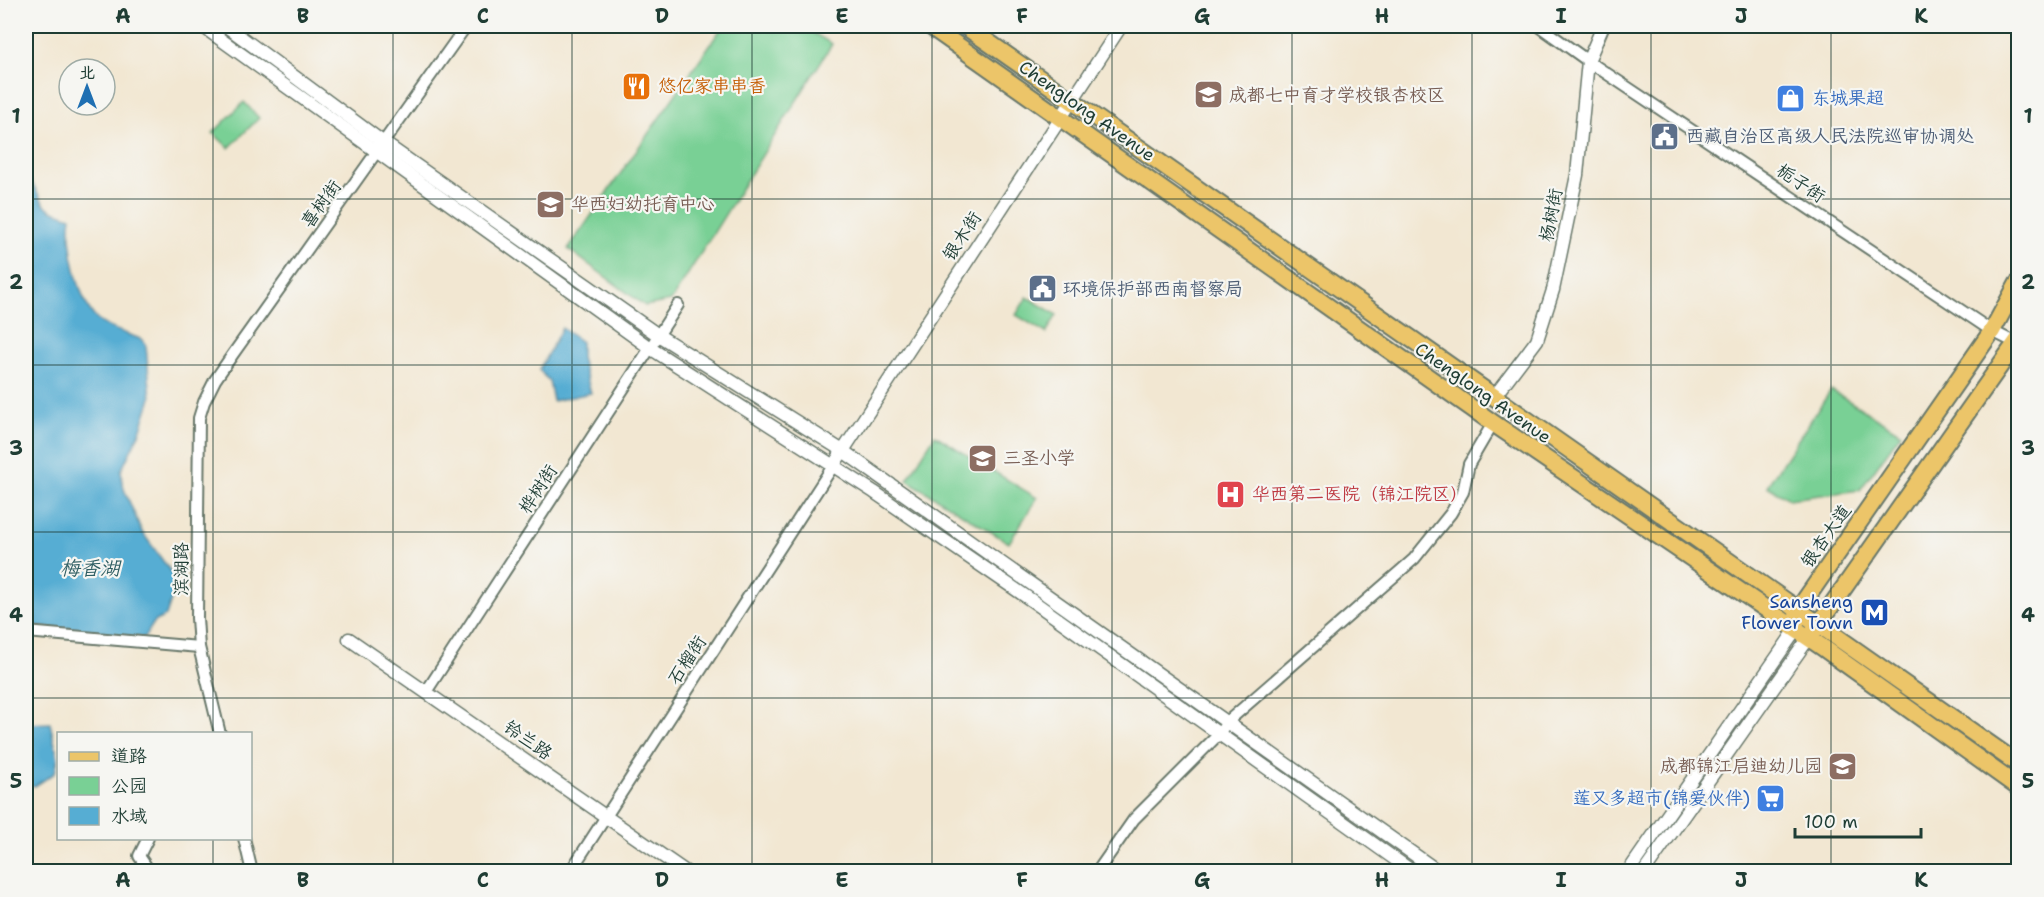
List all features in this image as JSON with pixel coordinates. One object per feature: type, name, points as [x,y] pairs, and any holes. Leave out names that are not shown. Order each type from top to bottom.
[{"type":"main road","name":"Chenglong Avenue","points":[[930,26],[1061,116],[1492,423],[2019,786]]},
{"type":"main road","name":"Chenglong Avenue","points":[[965,26],[2019,764]]},
{"type":"main road","name":"银杏大道","points":[[2018,343],[1819,623],[1801,635],[1798,610],[1992,331],[2019,283]]},
{"type":"street","points":[[202,26],[658,334],[843,451],[1439,872]]},
{"type":"street","points":[[226,26],[381,149],[650,348],[833,466],[1034,602],[1413,872]]},
{"type":"street","name":"喜树街","points":[[204,402],[233,354],[381,149],[466,26]]},
{"type":"street","name":"银木街","points":[[833,466],[1120,26]]},
{"type":"street","name":"栀子街","points":[[1539,26],[1992,331],[2018,343]]},
{"type":"street","name":"杨树街","points":[[1494,398],[1537,340],[1553,290],[1576,175],[1588,61],[1603,26]]},
{"type":"street","name":"桦树街","points":[[426,692],[678,305]]},
{"type":"street","name":"滨湖路","points":[[204,402],[199,436],[199,647],[220,732]]},
{"type":"street","points":[[1097,872],[1134,819],[1219,734],[1227,722],[1414,559],[1455,506],[1463,492],[1469,464],[1492,423]]},
{"type":"street","name":"石榴街","points":[[570,872],[833,466]]},
{"type":"street","points":[[26,632],[199,647]]},
{"type":"street","name":"银杏大道","points":[[1628,872],[1801,635]]},
{"type":"street","name":"银杏大道","points":[[1644,872],[1801,635]]},
{"type":"street","name":"铃兰路","points":[[349,639],[686,872]]},
{"type":"street","points":[[147,840],[139,856],[150,872]]},
{"type":"street","points":[[244,840],[252,872]]},
{"type":"green space","points":[[723,26],[802,26],[832,44],[671,301],[645,306],[568,249]]},
{"type":"green space","points":[[244,102],[259,118],[229,148],[213,133]]},
{"type":"green space","points":[[1027,297],[1057,315],[1046,333],[1016,315]]},
{"type":"green space","points":[[1831,390],[1901,433],[1860,490],[1789,499],[1767,486]]},
{"type":"green space","points":[[935,435],[1037,498],[1009,543],[907,480]]},
{"type":"water","name":"梅香湖","points":[[26,172],[44,204],[51,210],[71,217],[72,257],[80,288],[93,314],[105,325],[143,340],[146,346],[151,398],[140,432],[121,471],[124,489],[142,532],[174,576],[174,591],[166,616],[155,621],[144,638],[26,626]]},
{"type":"water","points":[[562,328],[581,342],[581,358],[591,393],[553,401],[549,381],[539,370]]},
{"type":"water","points":[[50,723],[57,754],[55,773],[35,786],[26,784],[26,724]]},
{"type":"place","name":"悠亿家串串香","points":[[637,86]]},
{"type":"place","name":"成都七中育才学校银杏校区","points":[[1208,95]]},
{"type":"place","name":"东城果超","points":[[1791,98]]},
{"type":"place","name":"西藏自治区高级人民法院巡审协调处","points":[[1665,136]]},
{"type":"place","name":"华西妇幼托育中心","points":[[550,204]]},
{"type":"place","name":"环境保护部西南督察局","points":[[1042,289]]},
{"type":"place","name":"三圣小学","points":[[982,458]]},
{"type":"place","name":"华西第二医院（锦江院区）","points":[[1231,494]]},
{"type":"place","name":"Sansheng Flower Town","points":[[1874,612]]},
{"type":"place","name":"成都锦江启迪幼儿园","points":[[1843,766]]},
{"type":"place","name":"莲又多超市(锦爱伙伴)","points":[[1771,798]]}]
